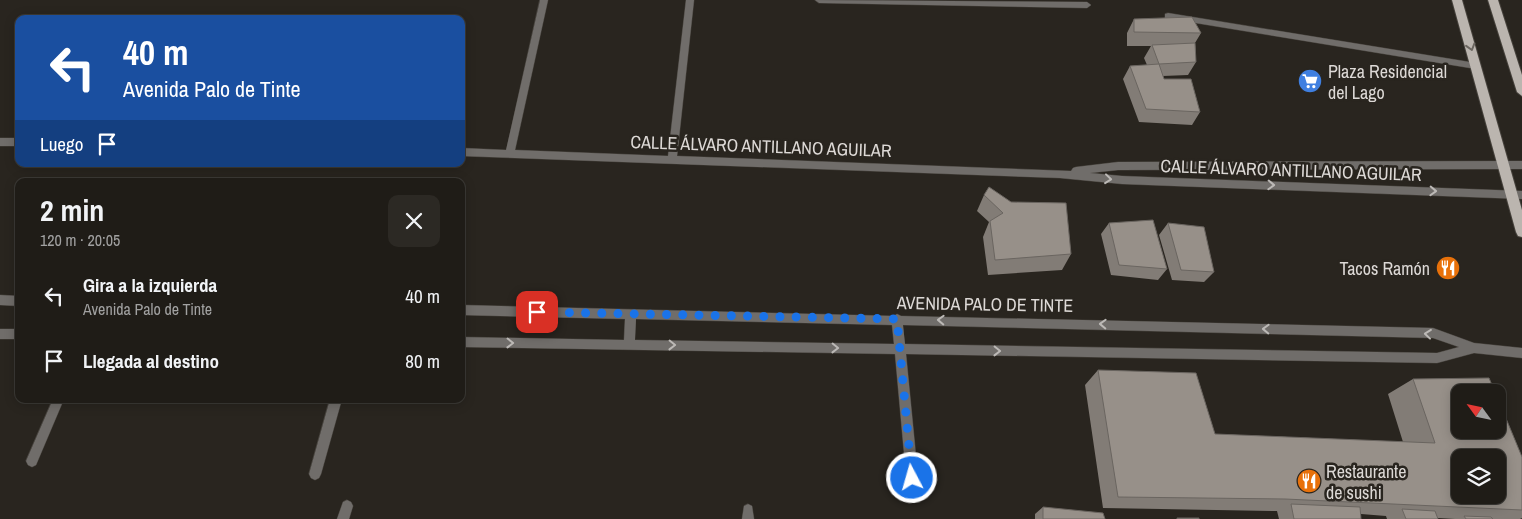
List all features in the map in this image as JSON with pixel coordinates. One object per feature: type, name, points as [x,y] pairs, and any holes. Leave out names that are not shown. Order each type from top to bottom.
[{"type":"main road","points":[[1457,0],[1504,164],[1517,194],[1522,232]]},
{"type":"main road","points":[[1493,0],[1522,92]]},
{"type":"street","points":[[510,153],[544,0]]},
{"type":"street","points":[[672,159],[690,0]]},
{"type":"street","points":[[819,0],[1087,5]]},
{"type":"street","points":[[1168,16],[1476,66]]},
{"type":"street","points":[[0,142],[15,142]]},
{"type":"street","name":"CALLE ÁLVARO ANTILLANO AGUILAR","points":[[465,152],[1060,174],[1122,180],[1517,194]]},
{"type":"street","name":"CALLE ÁLVARO ANTILLANO AGUILAR","points":[[1060,174],[1118,166],[1522,165]]},
{"type":"street","points":[[0,300],[15,301]]},
{"type":"street","name":"AVENIDA PALO DE TINTE","points":[[465,310],[1433,333],[1474,348],[1522,353]]},
{"type":"street","points":[[630,345],[631,314]]},
{"type":"street","points":[[897,319],[898,349],[914,497]]},
{"type":"street","points":[[0,334],[15,334]]},
{"type":"street","name":"AVENIDA PALO DE TINTE","points":[[465,342],[1437,358],[1474,348]]},
{"type":"street","points":[[32,461],[56,403]]},
{"type":"street","points":[[315,474],[335,403]]},
{"type":"street","points":[[343,519],[348,506]]},
{"type":"building","points":[[1192,17],[1201,33],[1134,32],[1134,19]]},
{"type":"building","points":[[1195,43],[1196,62],[1159,64],[1152,45]]},
{"type":"building","points":[[1159,64],[1164,79],[1191,79],[1200,112],[1146,109],[1130,66]]},
{"type":"building","points":[[989,187],[1011,202],[1066,203],[1071,254],[995,260],[990,221],[1003,213],[984,195]]},
{"type":"building","points":[[1153,220],[1167,269],[1119,265],[1109,223]]},
{"type":"building","points":[[1168,223],[1204,227],[1214,272],[1181,270]]},
{"type":"building","points":[[1098,370],[1196,373],[1215,434],[1435,443],[1413,379],[1489,378],[1492,384],[1451,384],[1451,439],[1506,439],[1506,418],[1522,457],[1522,510],[1285,499],[1118,497]]},
{"type":"building","points":[[1291,504],[1360,507],[1361,519],[1294,519]]},
{"type":"building","points":[[1043,507],[1103,513],[1105,519],[1043,519]]},
{"type":"building","points":[[1402,509],[1435,511],[1438,519],[1406,519]]},
{"type":"building","points":[[1464,516],[1491,517],[1493,519],[1466,519]]},
{"type":"building","points":[[1199,518],[1199,519],[1177,519]]},
{"type":"place","name":"Plaza Residencial del Lago","points":[[1310,81]]},
{"type":"place","name":"Tacos Ramón","points":[[1448,268]]},
{"type":"place","name":"Restaurante de sushi","points":[[1309,481]]},
{"type":"route","points":[[537,312],[897,319],[898,349],[912,478]]}]
